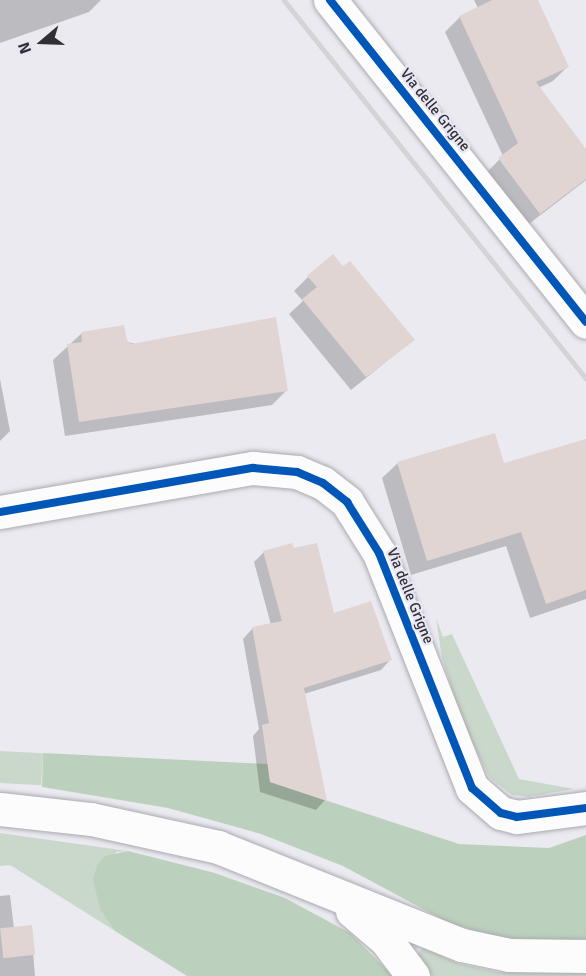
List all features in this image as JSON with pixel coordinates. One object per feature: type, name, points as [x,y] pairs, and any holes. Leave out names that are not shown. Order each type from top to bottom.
[{"type":"main road","name":"Via delle Grigne","points":[[330,0],[586,321]]},
{"type":"main road","name":"Via delle Grigne","points":[[0,513],[244,469],[276,469],[323,483],[347,502],[379,553],[472,788],[501,813],[517,817],[586,808]]},
{"type":"main road","points":[[0,809],[81,818],[218,848],[306,880],[462,945],[509,955],[586,956]]},
{"type":"main road","points":[[306,880],[355,913],[386,940],[413,976]]},
{"type":"green space","points":[[436,618],[443,637],[452,634],[519,779],[574,789],[528,797],[512,795],[490,778],[465,729],[442,658]]},
{"type":"green space","points":[[0,751],[43,753],[41,785],[0,783]]},
{"type":"green space","points":[[43,753],[268,764],[270,782],[459,844],[549,848],[586,835],[586,939],[547,942],[495,937],[449,923],[343,866],[261,834],[168,808],[42,787]]},
{"type":"green space","points":[[0,833],[128,851],[116,852],[100,910],[115,931],[10,865],[0,866]]},
{"type":"green space","points":[[128,851],[215,873],[285,898],[350,933],[393,976],[187,976],[115,931],[100,910],[93,879],[97,865],[105,856]]},
{"type":"green space","points":[[423,948],[460,964],[497,972],[586,973],[586,976],[432,976],[417,954]]},
{"type":"building","points":[[492,0],[538,0],[569,67],[536,82],[586,149],[586,179],[540,214],[498,158],[518,143],[459,16]]},
{"type":"building","points":[[333,254],[343,266],[350,261],[415,340],[366,377],[302,299],[317,287],[307,276]]},
{"type":"building","points":[[276,317],[288,391],[79,422],[67,344],[82,342],[81,332],[124,325],[127,340],[131,344]]},
{"type":"building","points":[[495,433],[504,463],[586,439],[586,590],[546,604],[521,532],[427,561],[397,462]]},
{"type":"building","points":[[292,543],[294,548],[317,543],[334,613],[371,601],[392,660],[304,688],[327,801],[270,782],[262,725],[269,723],[252,627],[282,621],[263,551]]},
{"type":"building","points":[[32,925],[35,955],[3,958],[0,928]]},
{"type":"railway","points":[[284,0],[586,378]]},
{"type":"cycle path","points":[[330,0],[586,322]]},
{"type":"cycle path","points":[[0,512],[253,468],[297,472],[323,483],[347,502],[379,553],[472,788],[501,813],[517,817],[586,808]]}]
